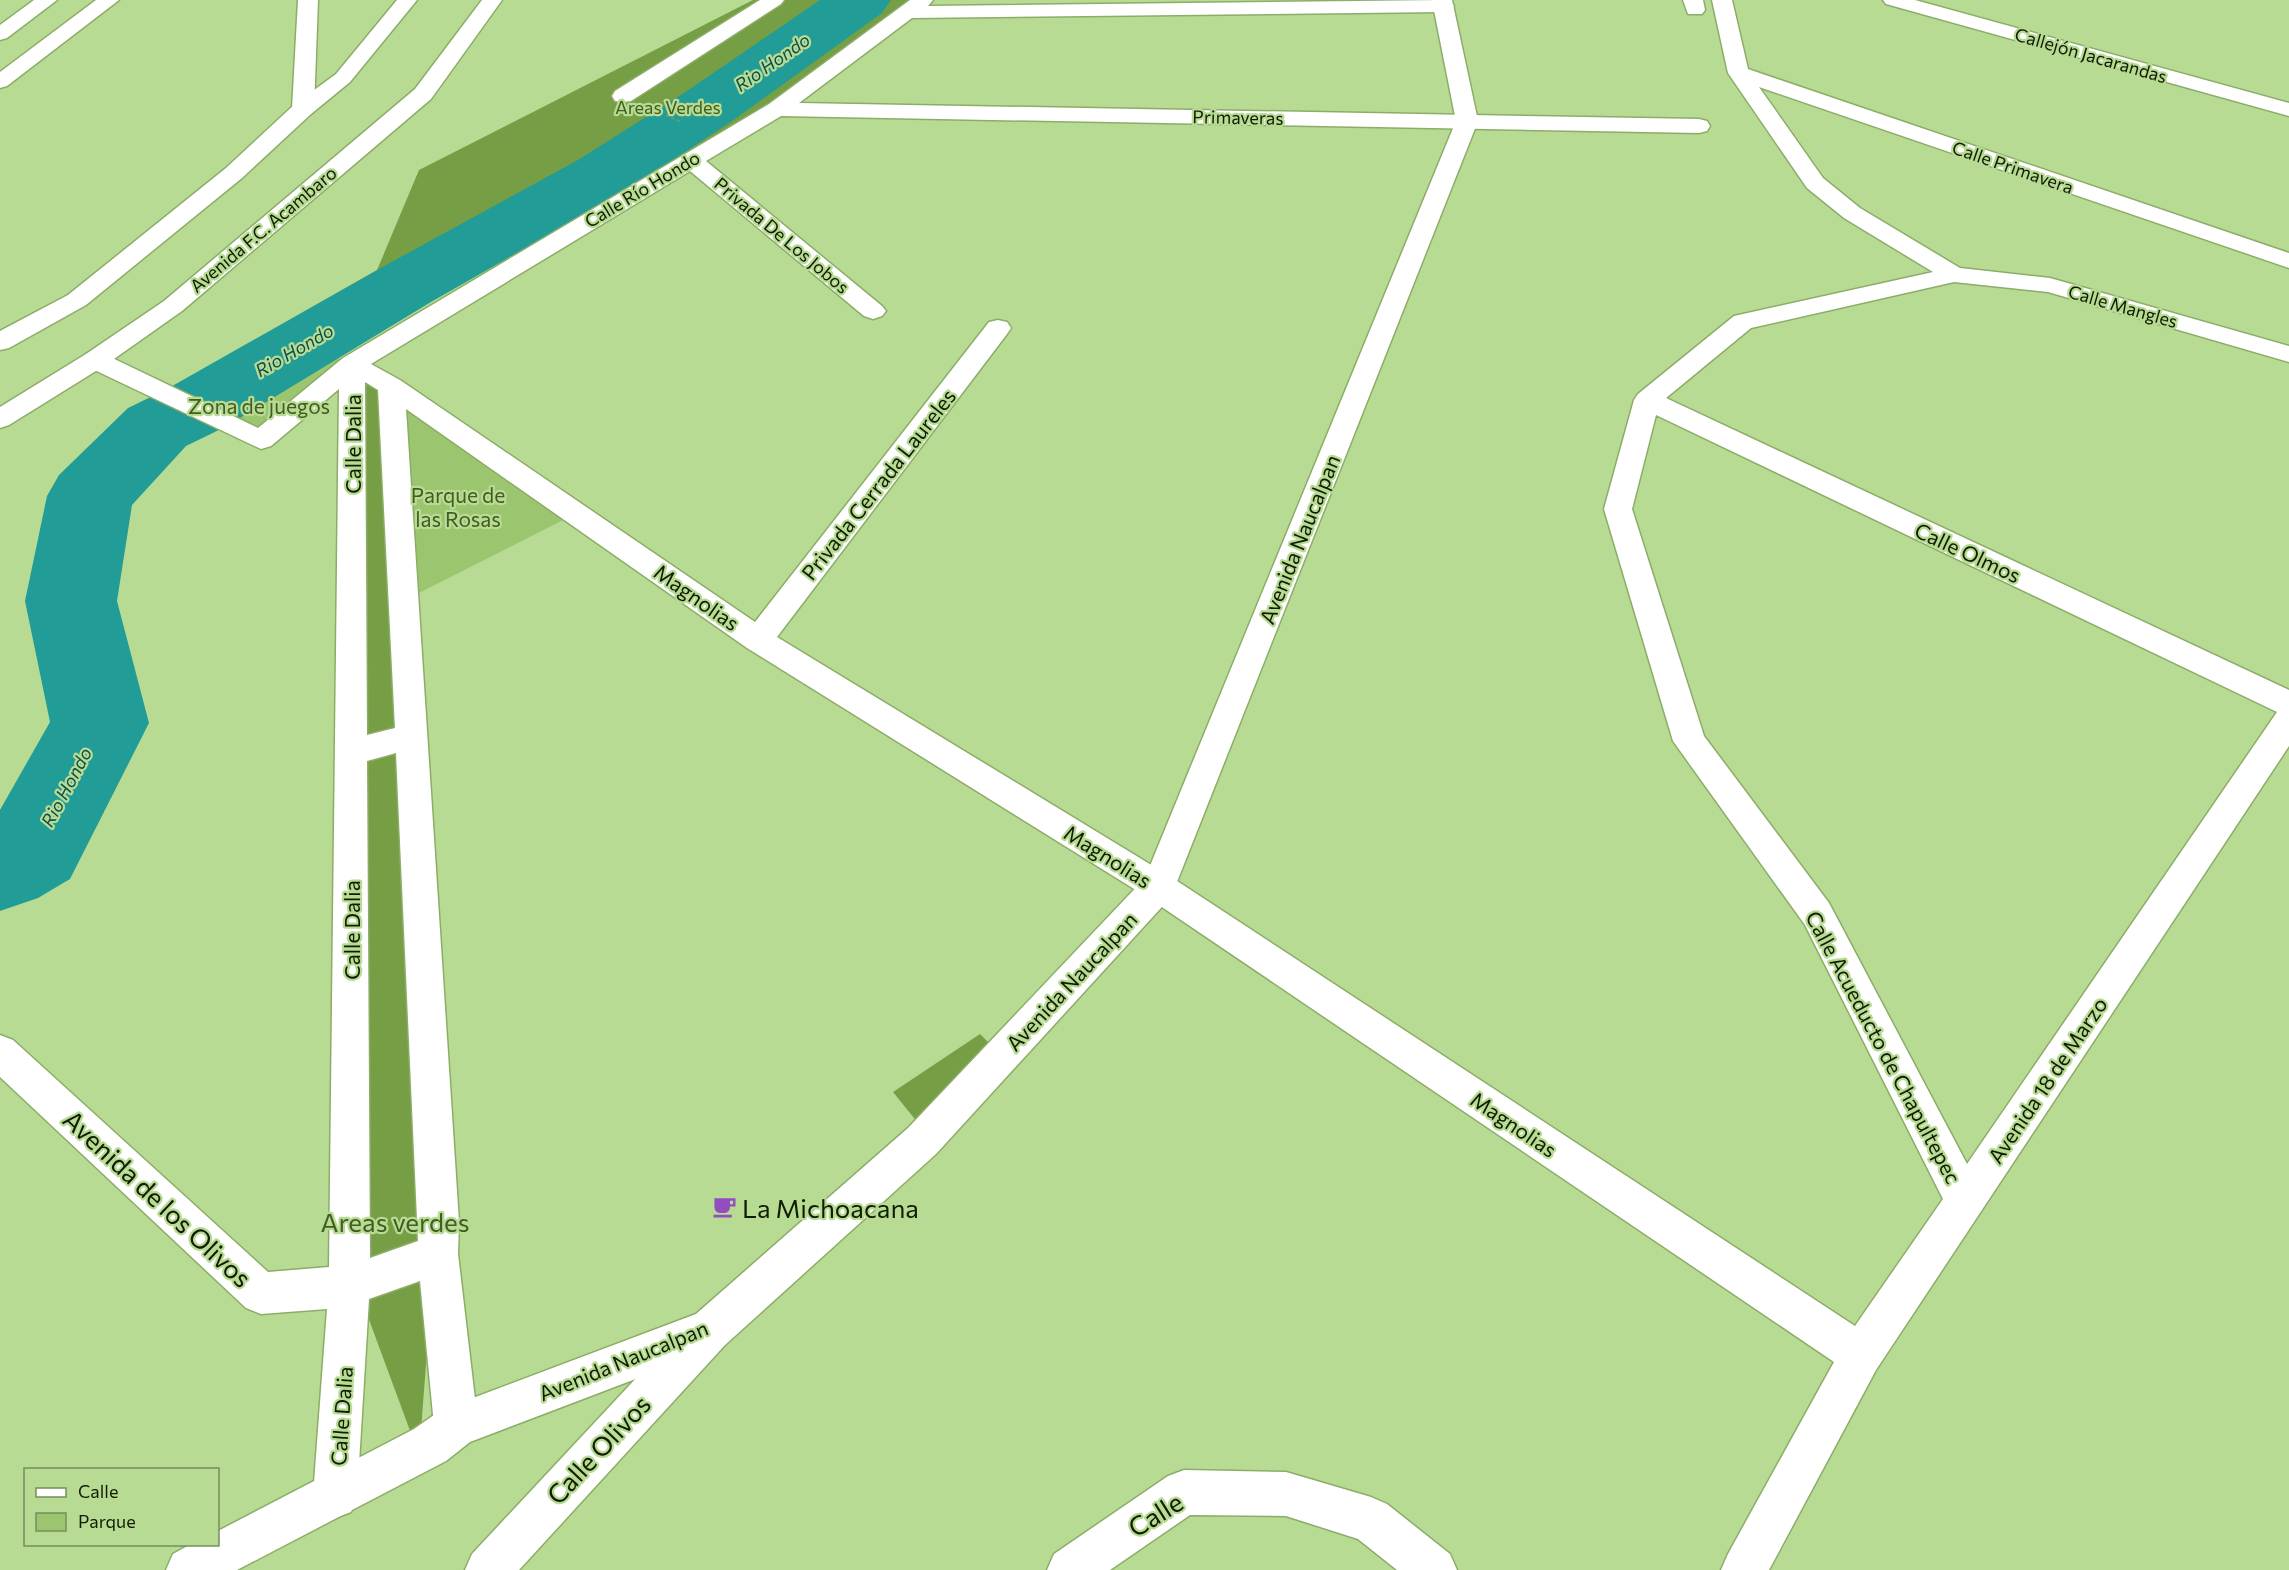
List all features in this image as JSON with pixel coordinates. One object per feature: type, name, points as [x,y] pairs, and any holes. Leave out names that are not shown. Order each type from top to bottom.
[{"type":"street","points":[[0,34],[47,0]]},
{"type":"street","points":[[0,67],[92,0]]},
{"type":"street","points":[[0,82],[109,0]]},
{"type":"street","points":[[303,109],[308,0]]},
{"type":"street","points":[[303,109],[387,0]]},
{"type":"street","points":[[0,342],[76,300],[234,173],[303,109],[343,78],[407,0]]},
{"type":"street","name":"Avenida F.C. Acambaro","points":[[0,419],[95,360],[173,306],[423,94],[492,0]]},
{"type":"street","points":[[623,96],[774,0]]},
{"type":"street","points":[[1722,0],[1738,73],[1815,183],[1852,213],[1954,275]]},
{"type":"street","name":"Callejón Jacarandas","points":[[1893,0],[2289,110]]},
{"type":"street","points":[[915,6],[1443,3],[1467,121]]},
{"type":"street","name":"Calle Río Hondo","points":[[95,360],[261,440],[352,364],[777,109],[915,6]]},
{"type":"street","name":"Calle Primavera","points":[[1738,73],[2289,261]]},
{"type":"street","name":"Primaveras","points":[[777,109],[1699,126]]},
{"type":"street","name":"Avenida Naucalpan","points":[[189,1570],[430,1445],[456,1425],[710,1330],[922,1141],[1159,888],[1467,121]]},
{"type":"street","name":"Privada De Los Jobos","points":[[691,160],[873,310]]},
{"type":"street","points":[[1647,400],[1743,322],[1954,275]]},
{"type":"street","name":"Calle Mangles","points":[[1954,275],[2050,285],[2289,354]]},
{"type":"street","name":"Privada Cerrada Laureles","points":[[758,640],[998,328]]},
{"type":"street","name":"Magnolias","points":[[352,364],[391,386],[758,640],[1159,888],[1861,1355]]},
{"type":"street","name":"Calle Dalia","points":[[335,1496],[350,1286],[352,364]]},
{"type":"street","name":"Calle Dalia","points":[[391,386],[439,1222],[438,1254],[456,1425]]},
{"type":"street","name":"Calle Olmos","points":[[1647,400],[2289,704]]},
{"type":"street","name":"Calle Acueducto de Chapultepec","points":[[1647,400],[1618,509],[1689,741],[1817,914],[1965,1202]]},
{"type":"street","name":"Avenida 18 de Marzo","points":[[1744,1570],[1861,1355],[2289,720]]},
{"type":"street","points":[[351,752],[412,736]]},
{"type":"street","name":"Avenida de los Olivos","points":[[0,1052],[261,1293],[350,1286],[438,1254]]},
{"type":"street","name":"Calle Olivos","points":[[488,1570],[710,1330]]},
{"type":"street","name":"Calle","points":[[1070,1570],[1184,1492],[1286,1494],[1371,1520],[1434,1570]]},
{"type":"green space","name":"Areas Verdes","points":[[753,0],[921,0],[691,159],[404,285],[359,313],[419,170]]},
{"type":"green space","name":"Zona de juegos","points":[[306,344],[352,364],[261,440],[196,408]]},
{"type":"green space","name":"Areas verdes","points":[[352,364],[391,386],[437,1224],[419,1455],[354,1279]]},
{"type":"green space","name":"Parque de las Rosas","points":[[391,386],[575,514],[405,600]]},
{"type":"green space","points":[[980,1034],[1004,1058],[918,1123],[893,1092]]},
{"type":"waterway","name":"Rio Hondo","points":[[0,866],[33,848],[100,723],[71,601],[90,496],[157,427],[196,408],[404,286],[603,175],[711,105],[860,0]]},
{"type":"place","name":"La Michoacana","points":[[724,1207]]}]
